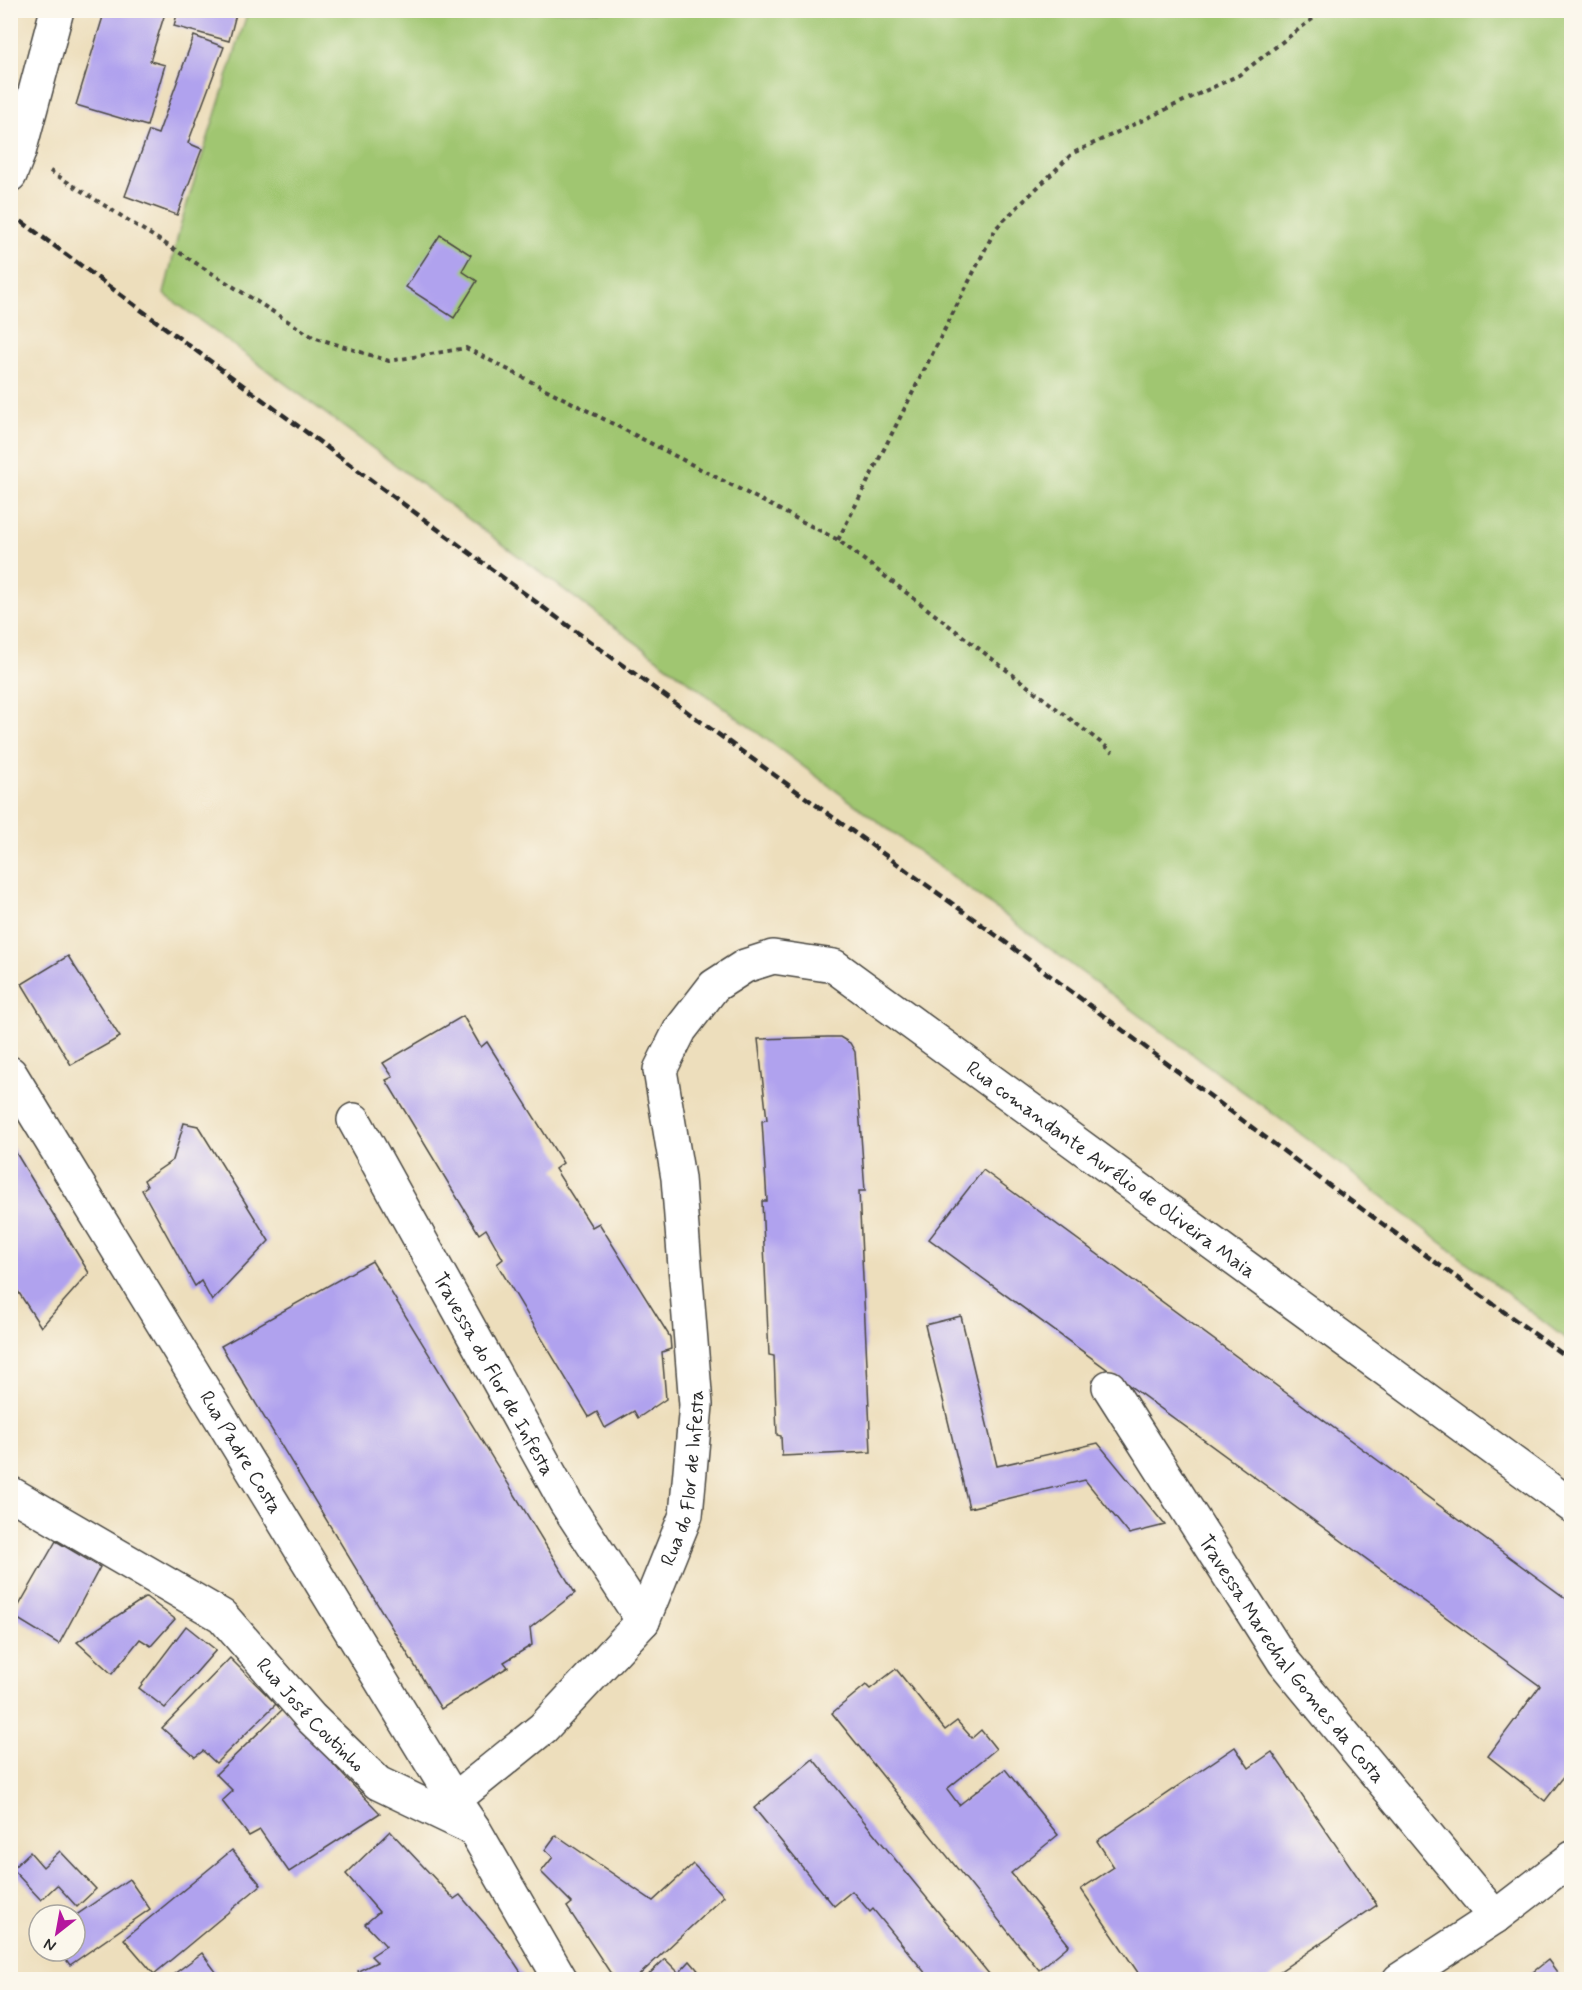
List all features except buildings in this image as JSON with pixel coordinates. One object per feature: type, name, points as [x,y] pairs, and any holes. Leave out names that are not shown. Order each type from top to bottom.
[{"type":"street","points":[[15,163],[57,10]]},
{"type":"street","name":"Rua comandante Aurélio de Oliveira Maia","points":[[660,1070],[680,1030],[714,986],[745,966],[773,957],[834,966],[1572,1506]]},
{"type":"street","name":"Rua do Flor de Infesta","points":[[454,1800],[543,1728],[643,1621],[686,1515],[696,1405],[678,1178],[660,1070]]},
{"type":"street","name":"Rua Padre Costa","points":[[10,1072],[454,1800],[474,1829]]},
{"type":"street","name":"Travessa do Flor de Infesta","points":[[354,1120],[566,1503],[643,1621]]},
{"type":"street","name":"Travessa Marechal Gomes da Costa","points":[[1109,1387],[1284,1662],[1495,1917]]},
{"type":"street","name":"Rua José Coutinho","points":[[10,1493],[222,1616],[311,1718],[378,1783],[474,1829]]},
{"type":"street","points":[[474,1829],[561,1980]]},
{"type":"street","points":[[1399,1980],[1495,1917],[1572,1858]]},
{"type":"path","points":[[838,540],[996,228],[1072,153],[1239,75],[1324,10]]},
{"type":"path","points":[[15,163],[313,337],[389,361],[466,348],[838,540],[1113,752]]},
{"type":"green space","points":[[248,11],[1571,11],[1571,1343],[1314,1144],[164,294],[181,223]]},
{"type":"railway","points":[[10,213],[563,622],[1004,941],[1326,1183],[1572,1361]]}]
